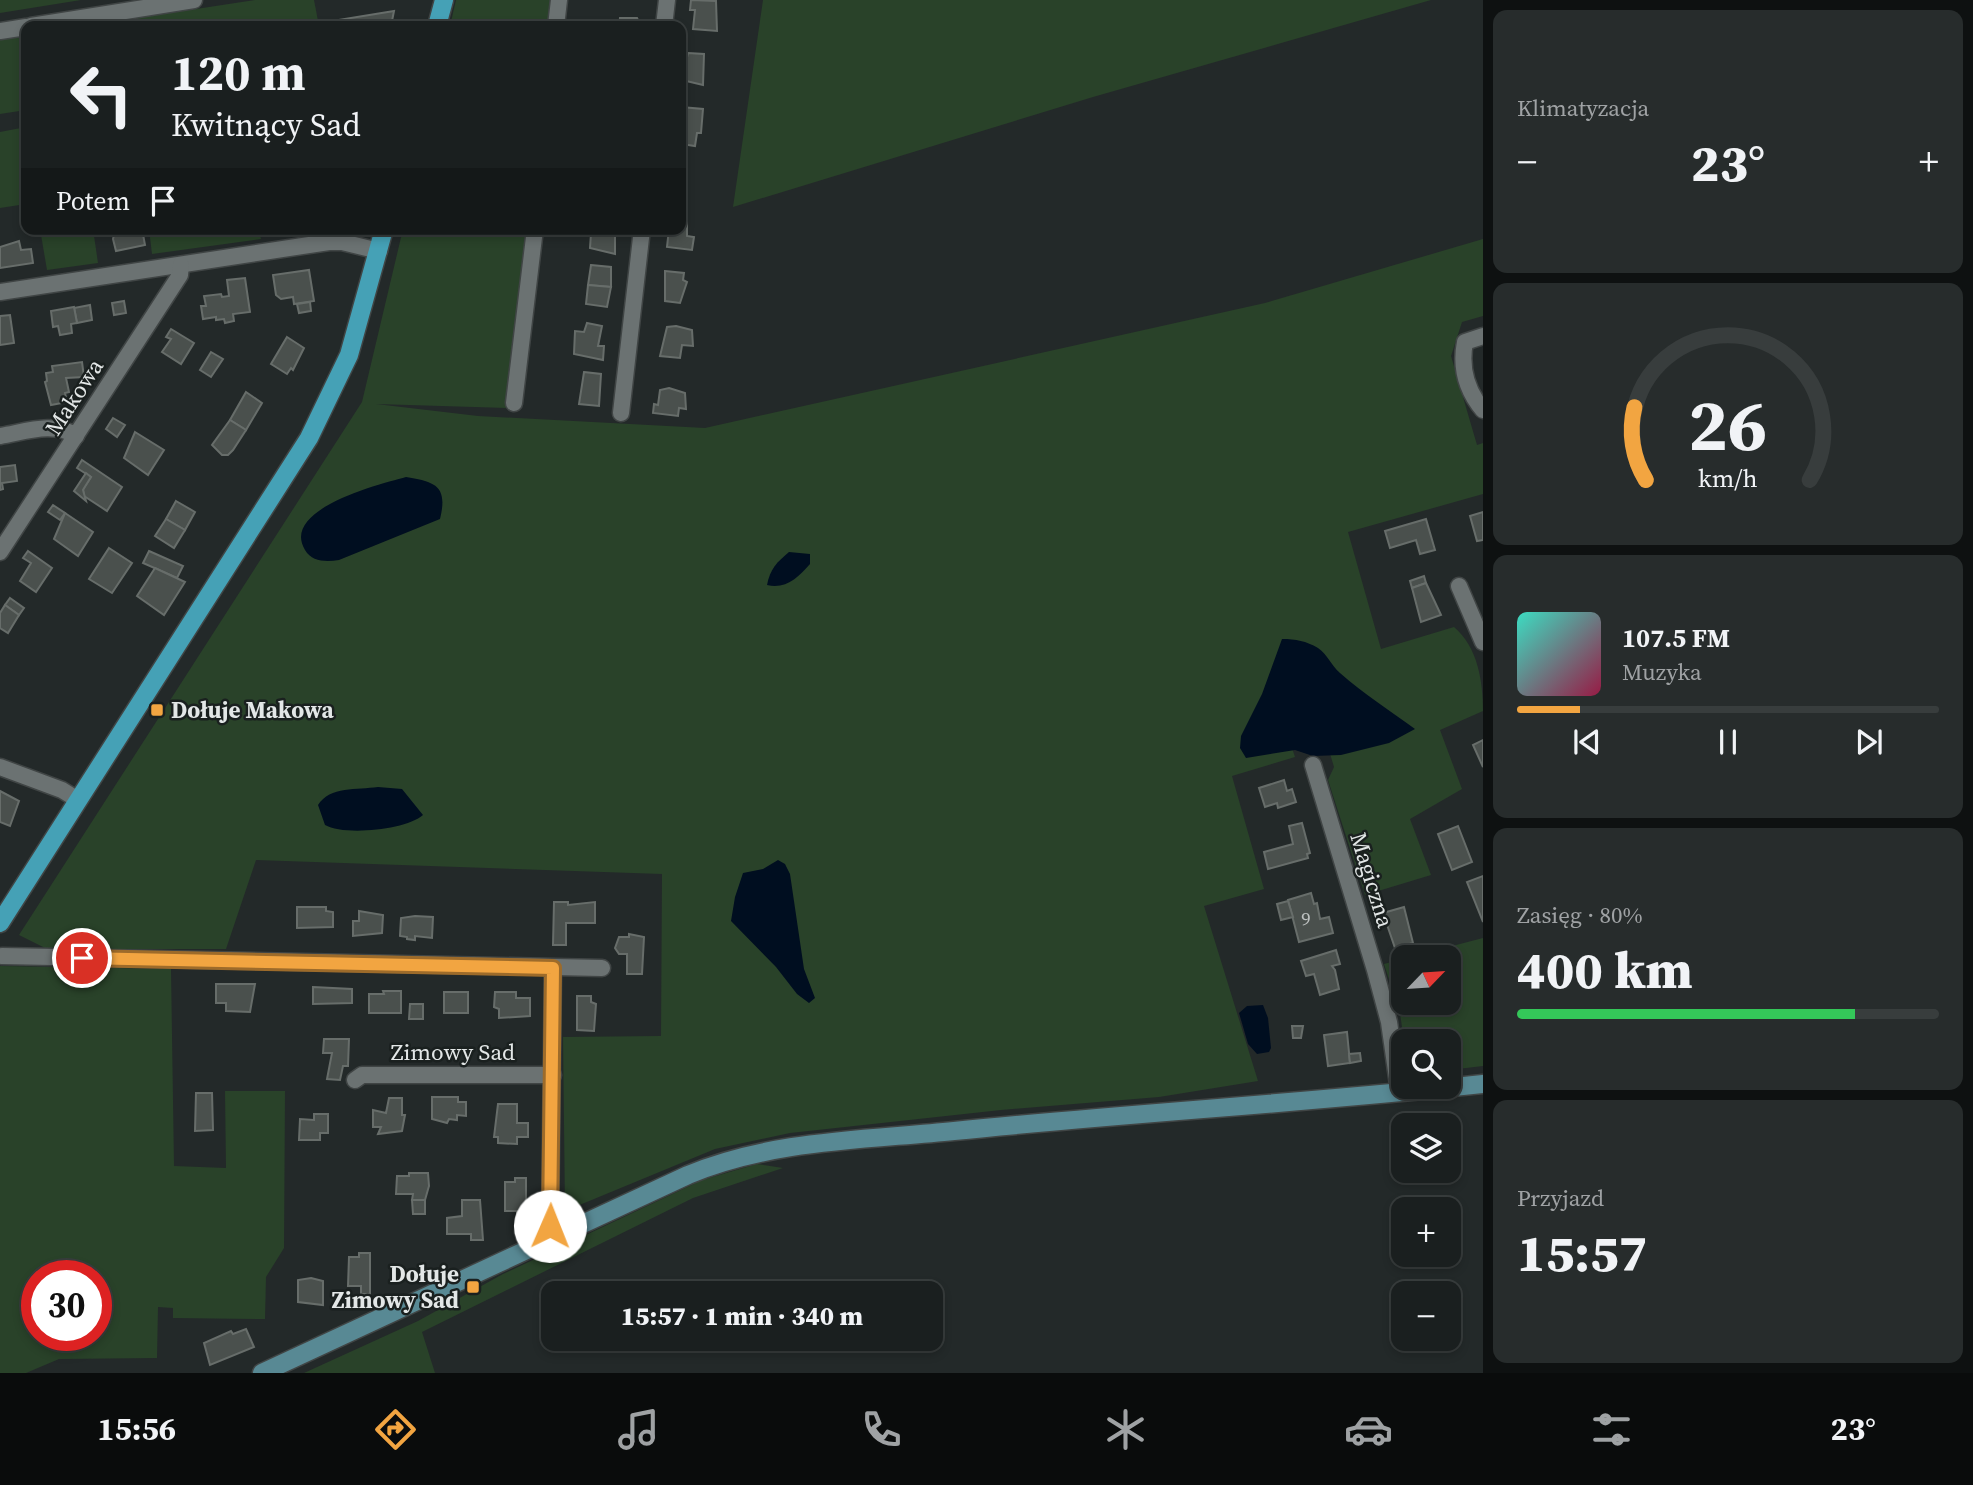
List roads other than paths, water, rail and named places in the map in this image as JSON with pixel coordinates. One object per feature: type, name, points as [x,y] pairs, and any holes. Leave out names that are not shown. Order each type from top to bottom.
[{"type":"main road","points":[[438,21],[444,0]]},
{"type":"main road","points":[[0,923],[324,410],[349,355],[383,235]]},
{"type":"street","points":[[66,21],[194,0]]},
{"type":"street","points":[[557,21],[559,0]]},
{"type":"street","points":[[665,21],[667,0]]},
{"type":"street","points":[[0,31],[21,28]]},
{"type":"street","points":[[514,403],[534,235]]},
{"type":"street","points":[[621,413],[641,235]]},
{"type":"street","points":[[0,292],[328,242],[342,242],[379,251]]},
{"type":"street","name":"Makowa","points":[[0,552],[180,275],[181,264]]},
{"type":"street","points":[[1483,335],[1465,342],[1463,352],[1470,394],[1483,410]]},
{"type":"street","points":[[0,436],[49,428],[65,429],[76,436]]},
{"type":"street","points":[[1459,586],[1483,642]]},
{"type":"street","name":"Magiczna","points":[[1313,765],[1376,970],[1391,1036]]},
{"type":"street","points":[[0,767],[62,790],[78,800]]},
{"type":"street","points":[[2,956],[602,968]]},
{"type":"street","points":[[553,968],[550,1226],[556,1239]]},
{"type":"street","name":"Zimowy Sad","points":[[355,1080],[362,1075],[553,1075]]},
{"type":"street","points":[[1461,1086],[1483,1084]]},
{"type":"street","points":[[262,1373],[677,1181],[738,1158],[814,1145],[1391,1093]]},
{"type":"water","points":[[406,477],[425,481],[437,488],[442,499],[440,519],[339,560],[320,560],[308,554],[301,535],[307,522],[319,511],[356,492]]},
{"type":"water","points":[[789,552],[810,554],[810,564],[786,584],[767,585],[775,566]]},
{"type":"water","points":[[1282,639],[1301,641],[1318,648],[1349,681],[1415,729],[1389,743],[1341,755],[1313,756],[1295,750],[1246,758],[1240,748],[1241,736],[1262,694]]},
{"type":"water","points":[[378,787],[402,789],[423,815],[403,824],[375,830],[346,830],[325,825],[318,805],[323,799],[345,790]]},
{"type":"water","points":[[778,860],[785,864],[790,874],[804,969],[815,998],[809,1003],[797,994],[776,967],[731,921],[743,873],[763,869]]},
{"type":"water","points":[[1263,1005],[1268,1018],[1271,1048],[1269,1052],[1257,1054],[1248,1044],[1239,1013],[1247,1006]]},
{"type":"place","name":"Dołuje Makowa","points":[[157,710]]},
{"type":"place","name":"Dołuje Zimowy Sad","points":[[473,1287]]}]
